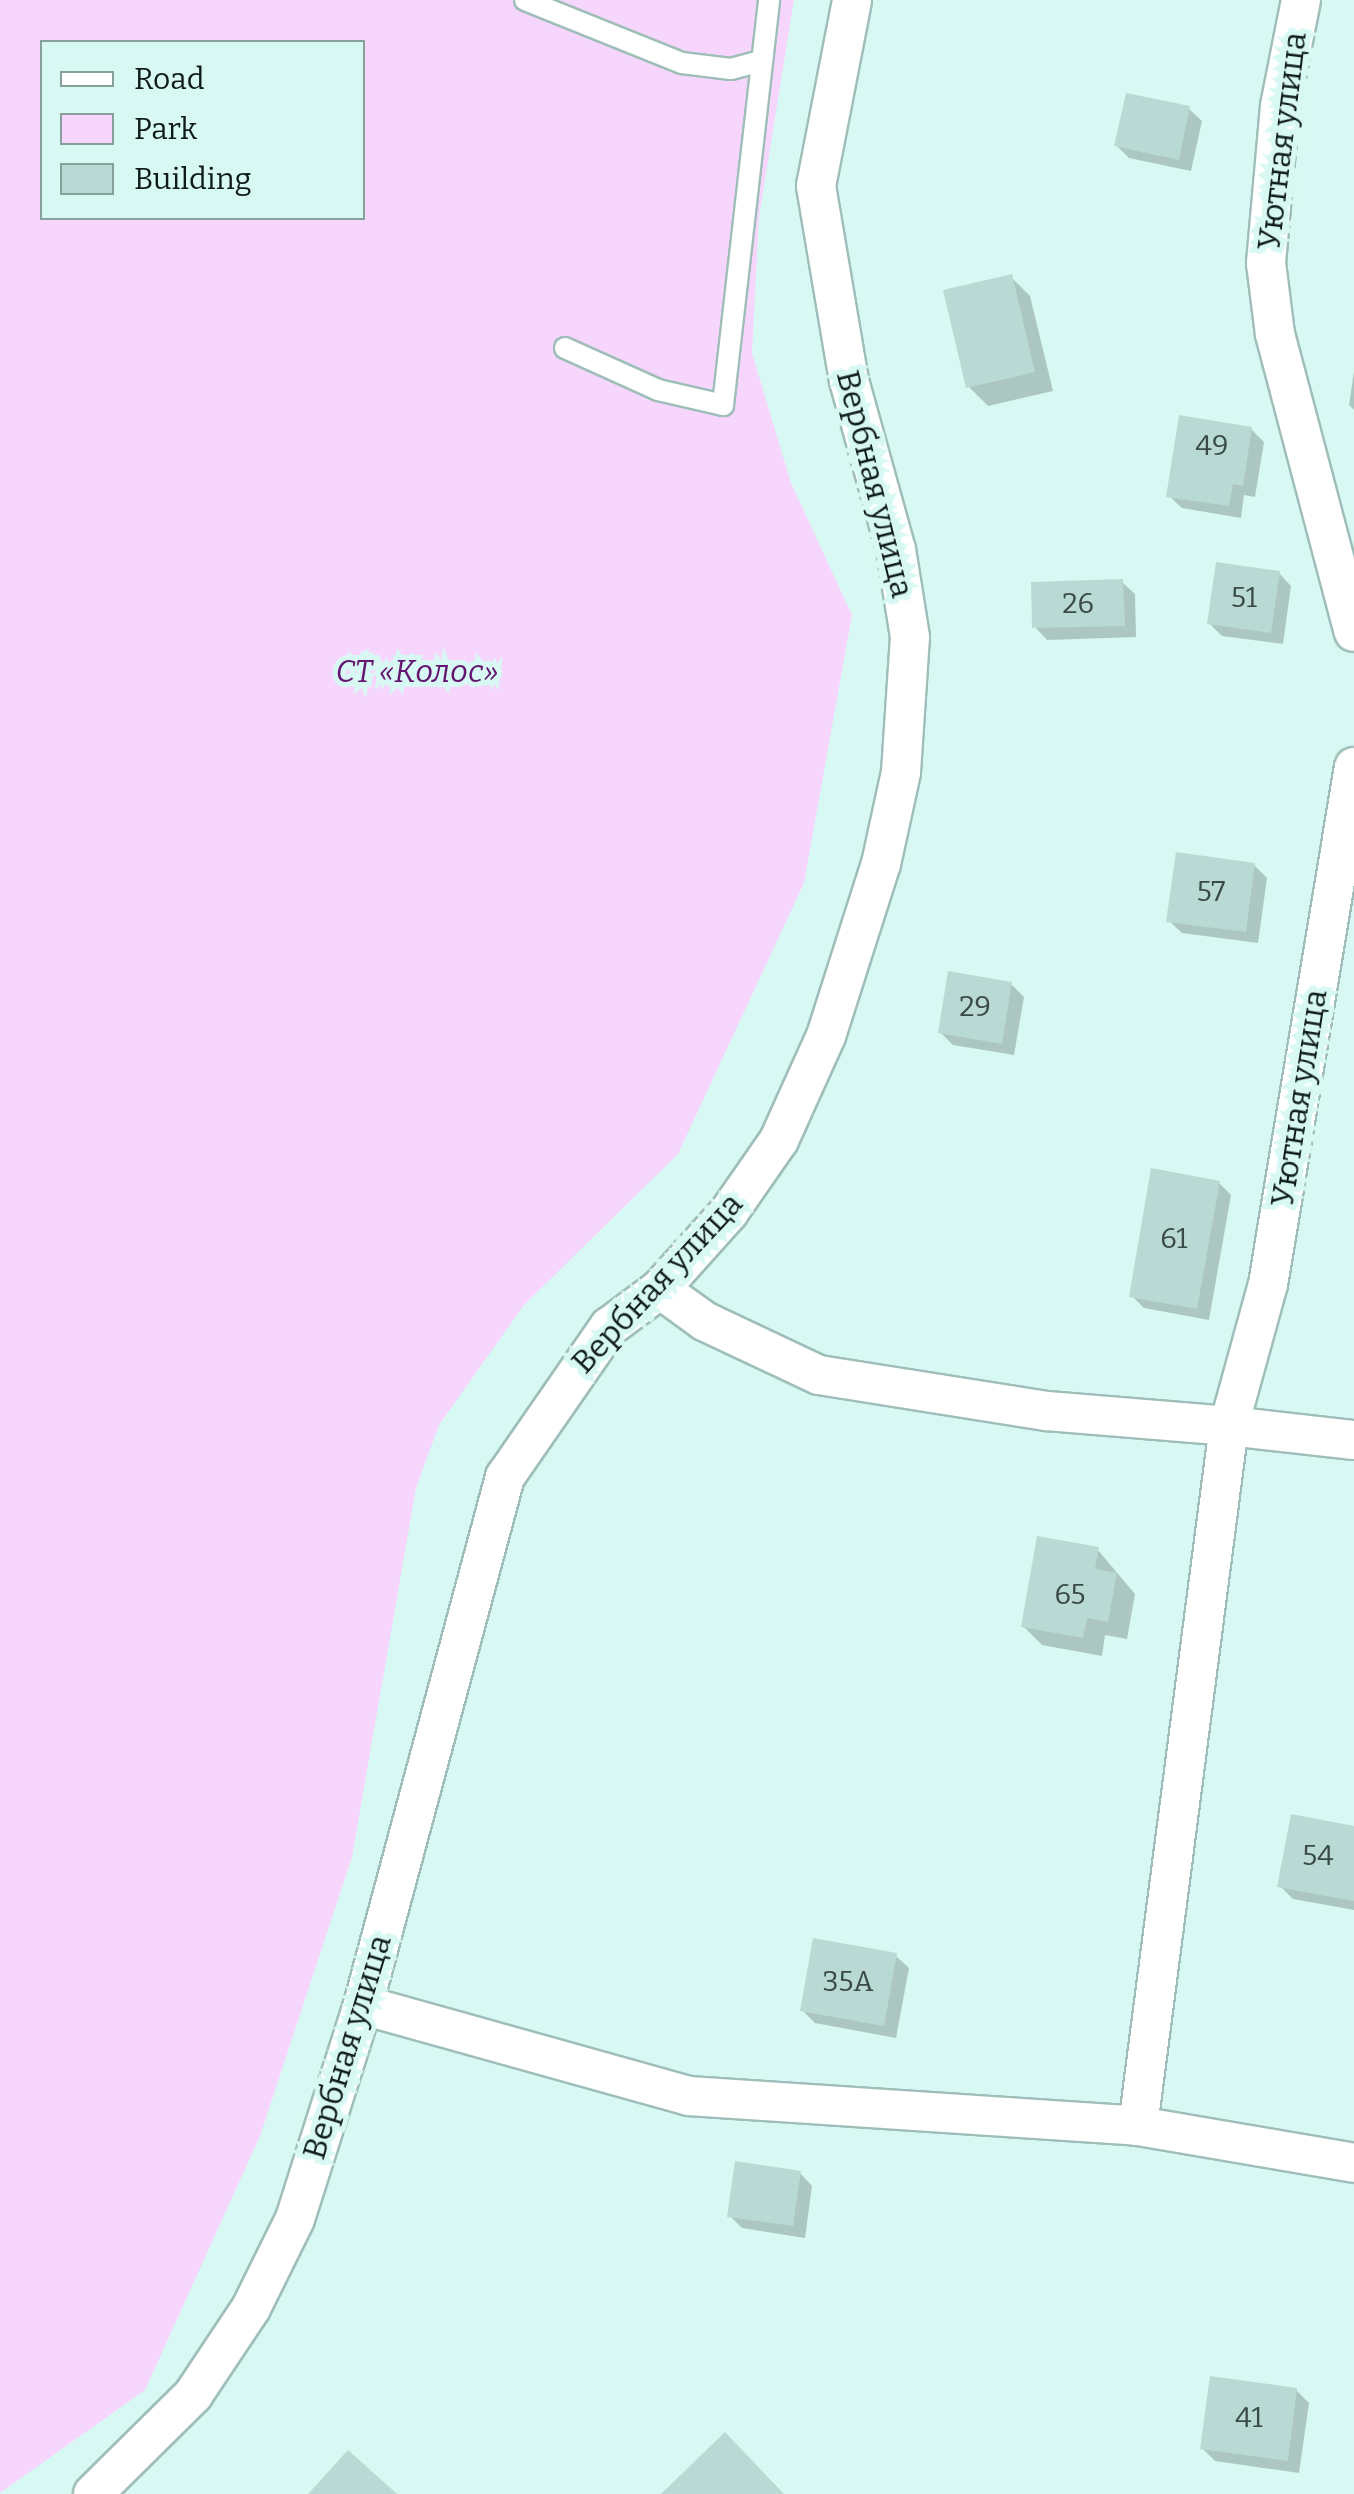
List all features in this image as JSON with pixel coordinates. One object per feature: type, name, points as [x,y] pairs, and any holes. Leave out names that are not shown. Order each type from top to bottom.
[{"type":"street","name":"Вербная улица","points":[[94,2494],[193,2395],[251,2308],[295,2219],[363,2006],[505,1477],[609,1326],[660,1289],[729,1212],[779,1140],[826,1036],[880,864],[901,772],[910,637],[896,550],[849,381],[816,186],[852,0]]},
{"type":"street","name":"Уютная улица","points":[[1302,0],[1280,106],[1266,263],[1275,334],[1354,632]]},
{"type":"street","name":"Уютная улица","points":[[1138,2126],[1229,1426],[1268,1284],[1354,767]]},
{"type":"street","points":[[660,1289],[704,1322],[819,1375],[1047,1411],[1354,1440]]},
{"type":"street","points":[[363,2006],[689,2096],[1138,2126],[1354,2162]]},
{"type":"lane","points":[[525,0],[682,63],[720,69],[761,61]]},
{"type":"lane","points":[[565,348],[658,390],[723,405],[769,0]]},
{"type":"green space","name":"СТ «Колос»","points":[[0,0],[794,0],[759,217],[752,353],[791,483],[852,615],[804,883],[678,1154],[524,1305],[439,1425],[416,1488],[352,1857],[260,2136],[145,2390],[0,2493]]},
{"type":"building","points":[[1126,93],[1190,106],[1179,160],[1114,146]]},
{"type":"building","points":[[1012,274],[1035,372],[966,388],[943,290]]},
{"type":"building","points":[[1179,415],[1252,427],[1243,486],[1233,484],[1229,506],[1166,497]]},
{"type":"building","points":[[1216,562],[1280,571],[1271,633],[1207,624]]},
{"type":"building","points":[[1123,579],[1125,626],[1032,628],[1031,582]]},
{"type":"building","points":[[1176,852],[1255,863],[1246,932],[1166,922]]},
{"type":"building","points":[[948,971],[1012,982],[1002,1044],[938,1033]]},
{"type":"building","points":[[1151,1168],[1220,1181],[1197,1309],[1129,1297]]},
{"type":"building","points":[[1037,1536],[1099,1547],[1095,1569],[1117,1573],[1108,1622],[1087,1618],[1083,1638],[1021,1627]]},
{"type":"building","points":[[1291,1814],[1354,1826],[1354,1901],[1277,1887]]},
{"type":"building","points":[[813,1938],[897,1953],[884,2026],[800,2011]]},
{"type":"building","points":[[735,2161],[801,2171],[793,2226],[727,2217]]},
{"type":"building","points":[[1210,2376],[1297,2388],[1288,2461],[1200,2449]]},
{"type":"building","points":[[725,2432],[784,2494],[661,2494]]},
{"type":"building","points":[[348,2450],[397,2494],[308,2494]]}]
